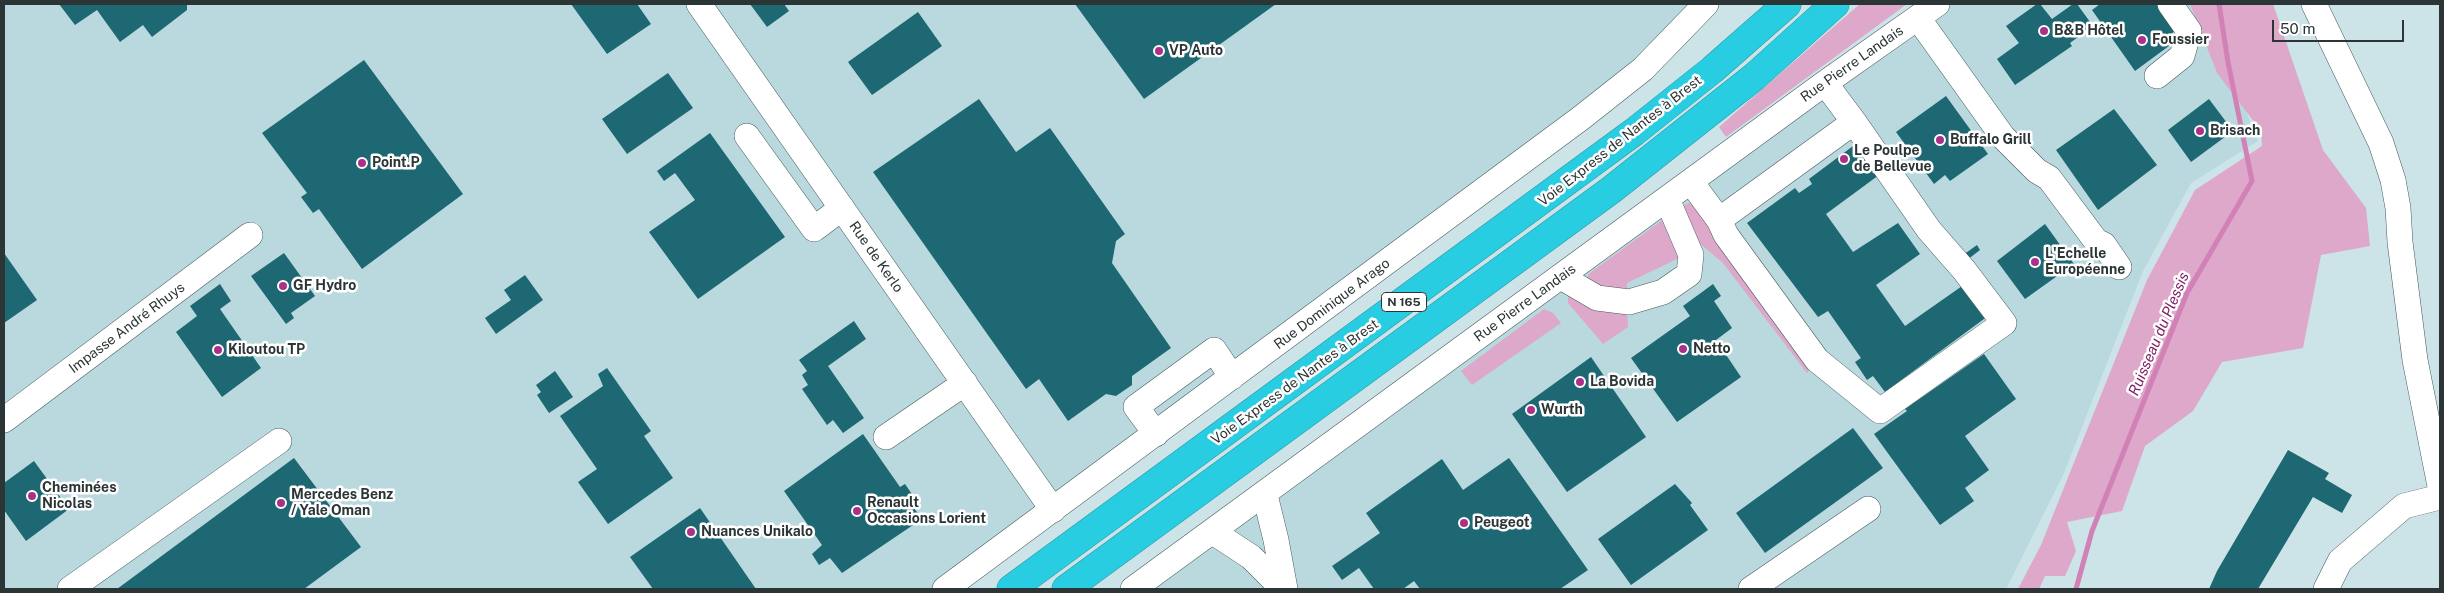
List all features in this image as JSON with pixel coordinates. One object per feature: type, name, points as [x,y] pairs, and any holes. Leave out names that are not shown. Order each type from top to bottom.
[{"type":"highway","name":"Voie Express de Nantes à Brest","points":[[1011,589],[1589,166],[1712,70],[1787,4]]},
{"type":"highway","name":"N 165","points":[[1066,589],[1618,185],[1754,76],[1835,4]]},
{"type":"street","name":"Rue de Kerlo","points":[[699,4],[1053,510]]},
{"type":"street","name":"Rue Dominique Arago","points":[[946,589],[1581,118],[1643,69],[1706,4]]},
{"type":"street","points":[[2157,76],[2182,56],[2188,31],[2170,4]]},
{"type":"street","points":[[2314,4],[2381,143],[2393,180],[2398,208],[2400,242],[2415,360],[2440,486]]},
{"type":"street","name":"Rue Pierre Landais","points":[[1134,589],[1692,182],[1825,82],[1927,11],[2003,137],[2037,171],[2049,178],[2096,241],[2104,244],[2119,267]]},
{"type":"street","points":[[1692,182],[1719,220],[1726,235],[1817,360],[1880,411],[2004,323],[1964,270],[1929,230],[1825,82]]},
{"type":"street","points":[[1719,220],[1854,122]]},
{"type":"street","points":[[747,136],[814,229],[842,208]]},
{"type":"street","points":[[1561,277],[1598,298],[1629,302],[1663,292],[1689,274],[1691,255],[1667,199]]},
{"type":"street","name":"Impasse André Rhuys","points":[[4,420],[250,235]]},
{"type":"street","points":[[1156,434],[1136,407],[1214,350],[1232,377]]},
{"type":"street","points":[[886,437],[965,383]]},
{"type":"street","points":[[70,589],[279,441]]},
{"type":"street","points":[[1265,495],[1276,540],[1284,589]]},
{"type":"street","points":[[2326,589],[2340,561],[2404,506],[2440,497]]},
{"type":"street","points":[[1752,589],[1868,509]]},
{"type":"street","points":[[1212,532],[1251,557],[1284,589]]},
{"type":"shaded area","points":[[4,4],[1706,4],[1682,29],[945,589],[4,589]]},
{"type":"shaded area","points":[[1860,4],[1907,4],[1726,137],[1719,127]]},
{"type":"shaded area","points":[[1937,4],[2204,4],[2258,141],[2191,183],[2143,271],[2064,473],[2006,589],[1133,589]]},
{"type":"shaded area","points":[[2190,4],[2273,4],[2323,150],[2366,208],[2370,246],[2321,255],[2303,348],[2222,362],[2193,411],[2145,446],[2122,511],[2067,522],[2076,551],[2065,576],[2045,576],[2039,589],[2018,589],[2041,545],[2147,280],[2195,190],[2262,146],[2261,131],[2217,73]]},
{"type":"shaded area","points":[[1689,203],[1699,205],[1777,316],[1811,369],[1807,373],[1723,263],[1691,236],[1681,207]]},
{"type":"shaded area","points":[[1665,218],[1679,258],[1627,283],[1627,293],[1593,285],[1587,277],[1590,273]]},
{"type":"shaded area","points":[[1568,296],[1575,296],[1627,309],[1628,327],[1603,344],[1568,303]]},
{"type":"shaded area","points":[[1544,309],[1553,313],[1561,323],[1472,385],[1461,371]]},
{"type":"building","points":[[59,4],[187,4],[187,10],[152,37],[143,25],[120,42],[97,10],[75,25]]},
{"type":"building","points":[[571,4],[637,4],[651,24],[607,54]]},
{"type":"building","points":[[750,4],[784,4],[789,11],[767,27]]},
{"type":"building","name":"VP Auto","points":[[1075,4],[1276,4],[1144,99]]},
{"type":"building","points":[[2037,4],[2040,4],[2052,19],[2073,4],[2077,4],[2093,26],[2070,43],[2072,46],[2015,85],[1997,59],[2019,43],[2006,26]]},
{"type":"building","name":"Foussier","points":[[2100,4],[2165,4],[2181,27],[2168,36],[2173,43],[2135,71],[2092,10]]},
{"type":"building","points":[[918,12],[942,46],[872,95],[848,62]]},
{"type":"building","name":"Point.P","points":[[364,60],[463,194],[362,269],[319,209],[313,213],[301,197],[307,193],[262,133]]},
{"type":"building","points":[[668,73],[693,108],[627,154],[602,119]]},
{"type":"building","name":"Buffalo Grill","points":[[1946,96],[1988,154],[1950,181],[1945,175],[1934,184],[1896,132]]},
{"type":"building","points":[[979,99],[1016,152],[1050,128],[1125,234],[1116,241],[1112,263],[1171,348],[1132,376],[1132,385],[1116,396],[1106,394],[1068,421],[1039,379],[1026,389],[873,172]]},
{"type":"building","name":"Brisach","points":[[2209,99],[2233,131],[2191,162],[2168,130]]},
{"type":"building","points":[[2114,109],[2157,165],[2098,210],[2056,150]]},
{"type":"building","points":[[710,133],[785,237],[698,299],[649,232],[695,200],[675,173],[664,181],[657,171]]},
{"type":"building","points":[[1857,143],[1879,175],[1826,214],[1853,252],[1898,223],[1920,254],[1876,285],[1905,326],[1965,284],[1988,316],[1885,392],[1873,376],[1867,380],[1855,362],[1861,358],[1828,311],[1818,317],[1747,223],[1795,188],[1799,193],[1812,184],[1809,179]]},
{"type":"building","name":"L'Echelle Européenne","points":[[2045,224],[2074,264],[2025,299],[1997,261]]},
{"type":"building","points":[[1977,245],[1980,250],[1967,260],[1963,255]]},
{"type":"building","points":[[4,253],[37,300],[4,323]]},
{"type":"building","name":"GF Hydro","points":[[284,253],[315,296],[291,313],[294,318],[286,324],[251,276]]},
{"type":"building","points":[[525,275],[543,300],[496,334],[485,318],[511,300],[504,290]]},
{"type":"building","name":"Kiloutou TP","points":[[220,284],[231,301],[220,309],[261,368],[222,397],[176,332],[197,316],[190,306]]},
{"type":"building","name":"Netto","points":[[1713,284],[1721,296],[1714,301],[1732,328],[1716,340],[1741,377],[1677,422],[1631,358],[1690,316],[1683,306]]},
{"type":"building","points":[[854,321],[866,339],[828,366],[864,418],[843,433],[833,420],[827,425],[802,389],[808,385],[802,375],[807,371],[799,360]]},
{"type":"building","points":[[1984,354],[2016,399],[1965,436],[1989,470],[1965,488],[1974,501],[1940,525],[1874,434],[1907,411],[1905,409]]},
{"type":"building","points":[[1591,357],[1646,437],[1567,492],[1512,414]]},
{"type":"building","points":[[607,368],[651,431],[644,436],[673,478],[608,524],[578,482],[597,469],[560,416],[603,386],[598,374]]},
{"type":"building","points":[[555,371],[573,397],[549,413],[537,395],[541,392],[536,385]]},
{"type":"building","points":[[1853,428],[1883,468],[1765,553],[1736,513]]},
{"type":"building","name":"Renault Occasions Lorient","points":[[863,434],[900,487],[905,484],[916,500],[911,504],[922,519],[842,573],[830,558],[819,565],[812,554],[822,545],[784,491]]},
{"type":"building","points":[[2288,450],[2329,473],[2325,479],[2352,495],[2342,513],[2313,497],[2258,589],[2209,589],[2217,571]]},
{"type":"building","name":"Mercedes Benz / Yale Oman","points":[[294,458],[361,547],[304,589],[117,589]]},
{"type":"building","name":"Peugeot","points":[[1509,458],[1588,570],[1560,589],[1420,589],[1414,581],[1403,589],[1374,589],[1359,568],[1342,580],[1332,566],[1380,533],[1366,513],[1442,459],[1463,490]]},
{"type":"building","name":"Cheminées Nicolas","points":[[34,461],[69,509],[26,541],[4,510],[4,483]]},
{"type":"building","points":[[1675,484],[1692,503],[1690,505],[1708,530],[1631,585],[1598,539]]},
{"type":"building","name":"Nuances Unikalo","points":[[700,508],[756,589],[653,589],[630,557]]},
{"type":"waterway","name":"Ruisseau du Plessis","points":[[2076,589],[2092,531],[2187,293],[2252,181],[2228,62],[2219,4]]},
{"type":"place","name":"B&B Hôtel","points":[[2044,31]]},
{"type":"place","name":"Foussier","points":[[2142,40]]},
{"type":"place","name":"VP Auto","points":[[1159,51]]},
{"type":"place","name":"Brisach","points":[[2200,131]]},
{"type":"place","name":"Buffalo Grill","points":[[1940,140]]},
{"type":"place","name":"Le Poulpe de Bellevue","points":[[1844,159]]},
{"type":"place","name":"Point.P","points":[[362,163]]},
{"type":"place","name":"L'Echelle Européenne","points":[[2035,262]]},
{"type":"place","name":"GF Hydro","points":[[283,286]]},
{"type":"place","name":"Netto","points":[[1683,349]]},
{"type":"place","name":"Kiloutou TP","points":[[218,350]]},
{"type":"place","name":"La Bovida","points":[[1580,382]]},
{"type":"place","name":"Wurth","points":[[1531,410]]},
{"type":"place","name":"Cheminées Nicolas","points":[[32,496]]},
{"type":"place","name":"Mercedes Benz / Yale Oman","points":[[281,503]]},
{"type":"place","name":"Renault Occasions Lorient","points":[[857,511]]},
{"type":"place","name":"Peugeot","points":[[1464,523]]},
{"type":"place","name":"Nuances Unikalo","points":[[691,532]]}]
